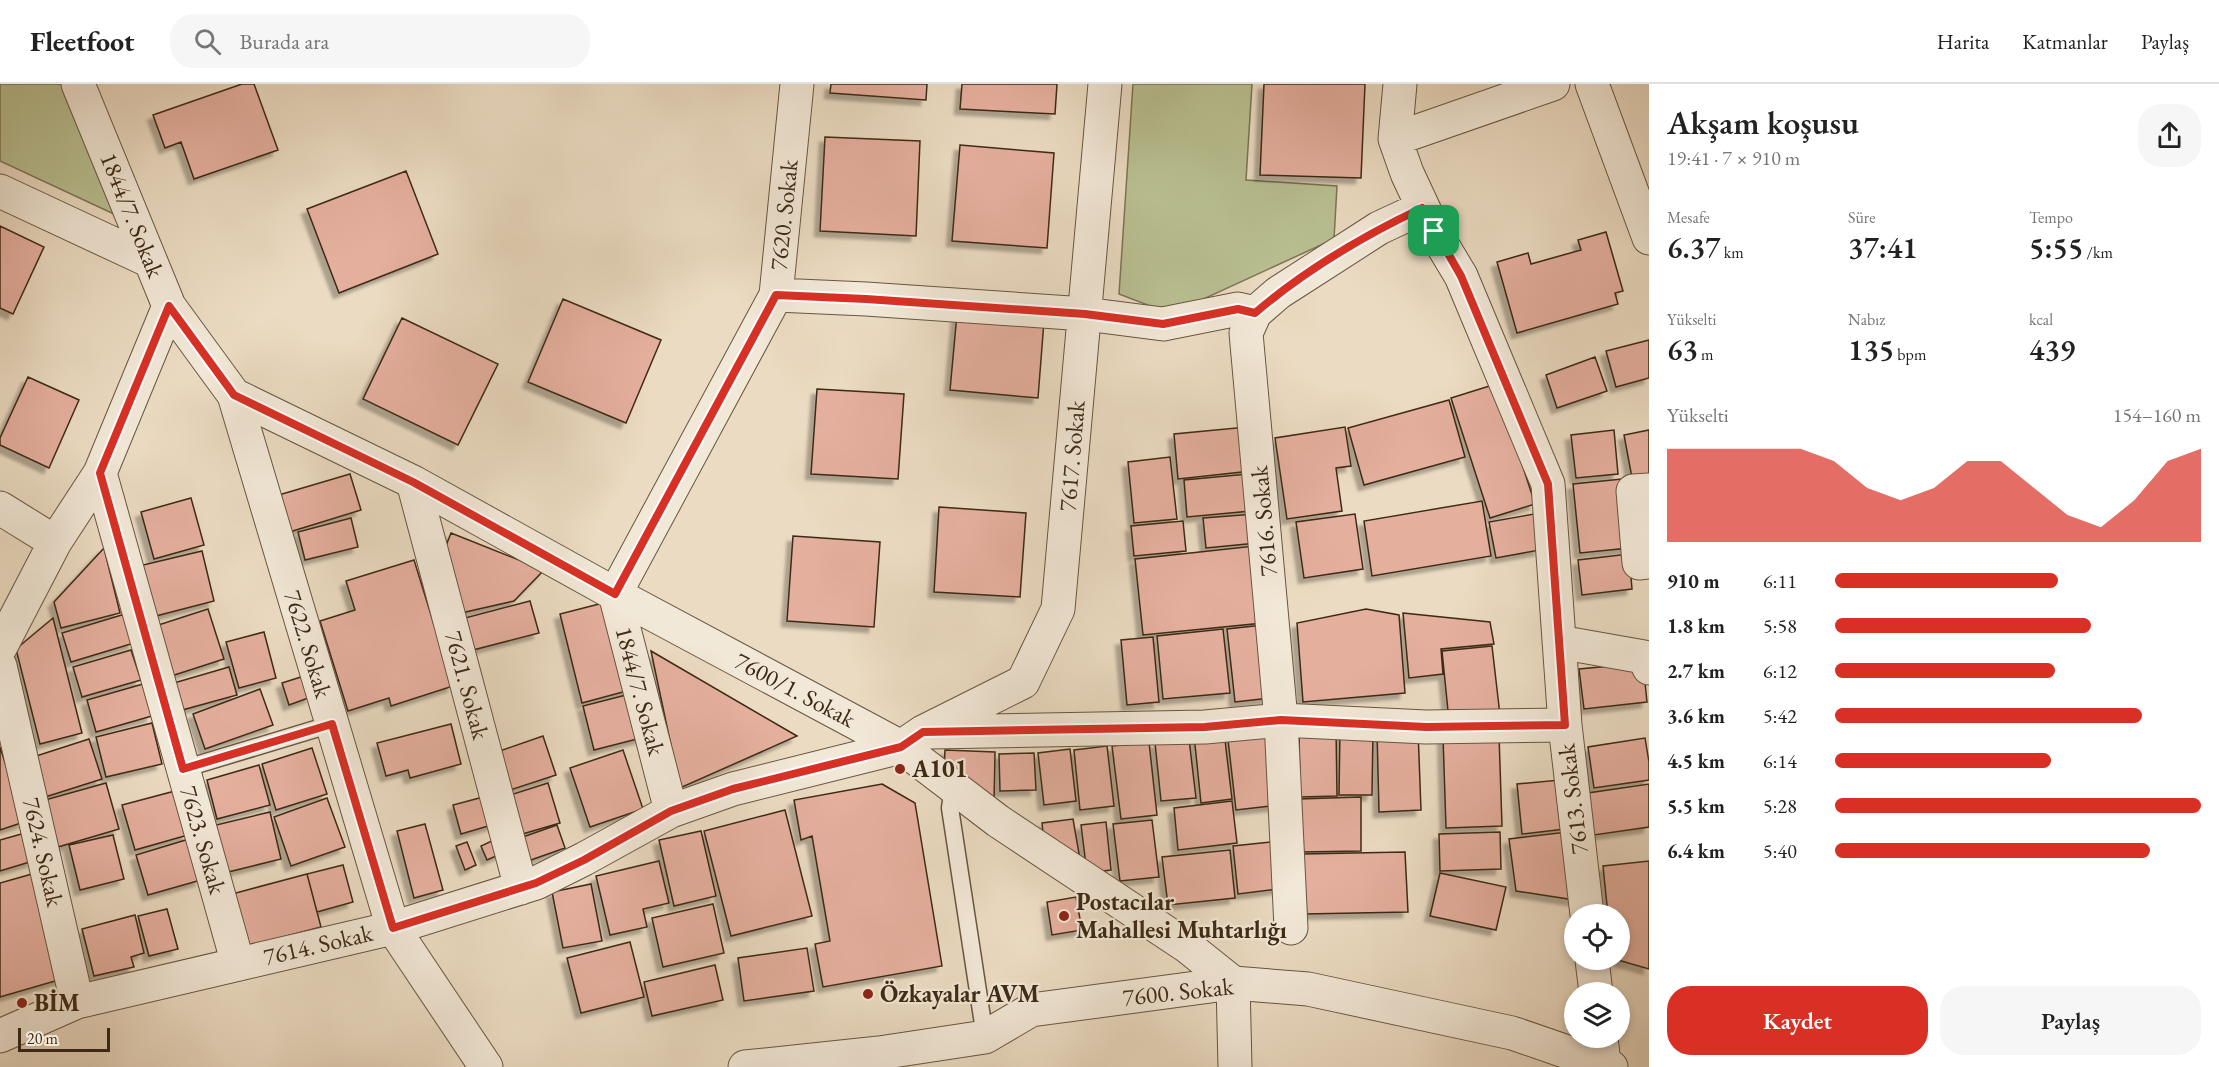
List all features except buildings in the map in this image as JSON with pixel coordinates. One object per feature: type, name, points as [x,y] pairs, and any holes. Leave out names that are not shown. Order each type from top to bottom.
[{"type":"street","name":"1844/7. Sokak","points":[[78,84],[169,306],[234,395],[413,482],[615,594],[671,811]]},
{"type":"street","name":"7620. Sokak","points":[[615,594],[776,295],[797,84]]},
{"type":"street","name":"7617. Sokak","points":[[912,740],[1023,682],[1058,609],[1106,84]]},
{"type":"street","points":[[1400,84],[1395,138],[1553,84]]},
{"type":"street","points":[[1592,84],[1649,238]]},
{"type":"street","name":"7613. Sokak","points":[[1395,138],[1422,208],[1461,276],[1548,484],[1565,725],[1586,904]]},
{"type":"street","points":[[0,191],[150,261]]},
{"type":"street","points":[[776,295],[1085,314],[1163,324],[1238,309],[1255,313],[1278,293],[1379,228],[1422,208]]},
{"type":"street","points":[[0,648],[55,542],[100,473],[169,306]]},
{"type":"street","name":"7616. Sokak","points":[[1255,313],[1246,333],[1281,720],[1291,928]]},
{"type":"street","name":"7622. Sokak","points":[[234,395],[393,928],[486,1067]]},
{"type":"street","name":"7623. Sokak","points":[[100,473],[238,964]]},
{"type":"street","name":"7621. Sokak","points":[[413,482],[521,888]]},
{"type":"street","points":[[1649,490],[1633,492],[1639,563],[1649,562]]},
{"type":"street","points":[[0,508],[55,542]]},
{"type":"street","name":"7600/1. Sokak","points":[[615,594],[912,740],[954,787],[998,821],[1188,947],[1233,983]]},
{"type":"street","points":[[1559,642],[1644,657],[1649,668]]},
{"type":"street","name":"7624. Sokak","points":[[0,666],[77,1002]]},
{"type":"street","name":"7614. Sokak","points":[[0,1036],[77,1002],[393,928],[521,888],[584,860],[671,811],[733,789],[912,740],[1205,727],[1281,720],[1426,727],[1565,725]]},
{"type":"street","points":[[1233,983],[1235,1067]]},
{"type":"street","name":"7600. Sokak","points":[[757,1066],[880,1060],[985,1037],[1031,1010],[1233,983],[1308,989],[1512,1033],[1605,1056]]},
{"type":"lane","points":[[183,769],[332,724]]},
{"type":"lane","points":[[954,787],[950,808],[985,1037]]},
{"type":"green space","points":[[0,84],[64,84],[116,215],[0,161]]},
{"type":"green space","points":[[1133,84],[1252,84],[1246,180],[1337,186],[1334,239],[1171,314],[1119,294]]},
{"type":"place","name":"A101","points":[[900,769]]},
{"type":"place","name":"Postacılar Mahallesi Muhtarlığı","points":[[1064,916]]},
{"type":"place","name":"Özkayalar AVM","points":[[868,994]]},
{"type":"place","name":"BİM","points":[[22,1003]]},
{"type":"route","points":[[1422,208],[1434,231],[1461,276],[1548,484],[1565,725],[1426,727],[1281,720],[1205,727],[923,732],[901,747],[733,789],[671,811],[584,860],[536,883],[393,928],[332,724],[183,769],[100,473],[169,306],[234,395],[413,482],[615,594],[776,295],[1085,314],[1163,324],[1238,309],[1255,313],[1278,293],[1379,228],[1422,208]]}]
